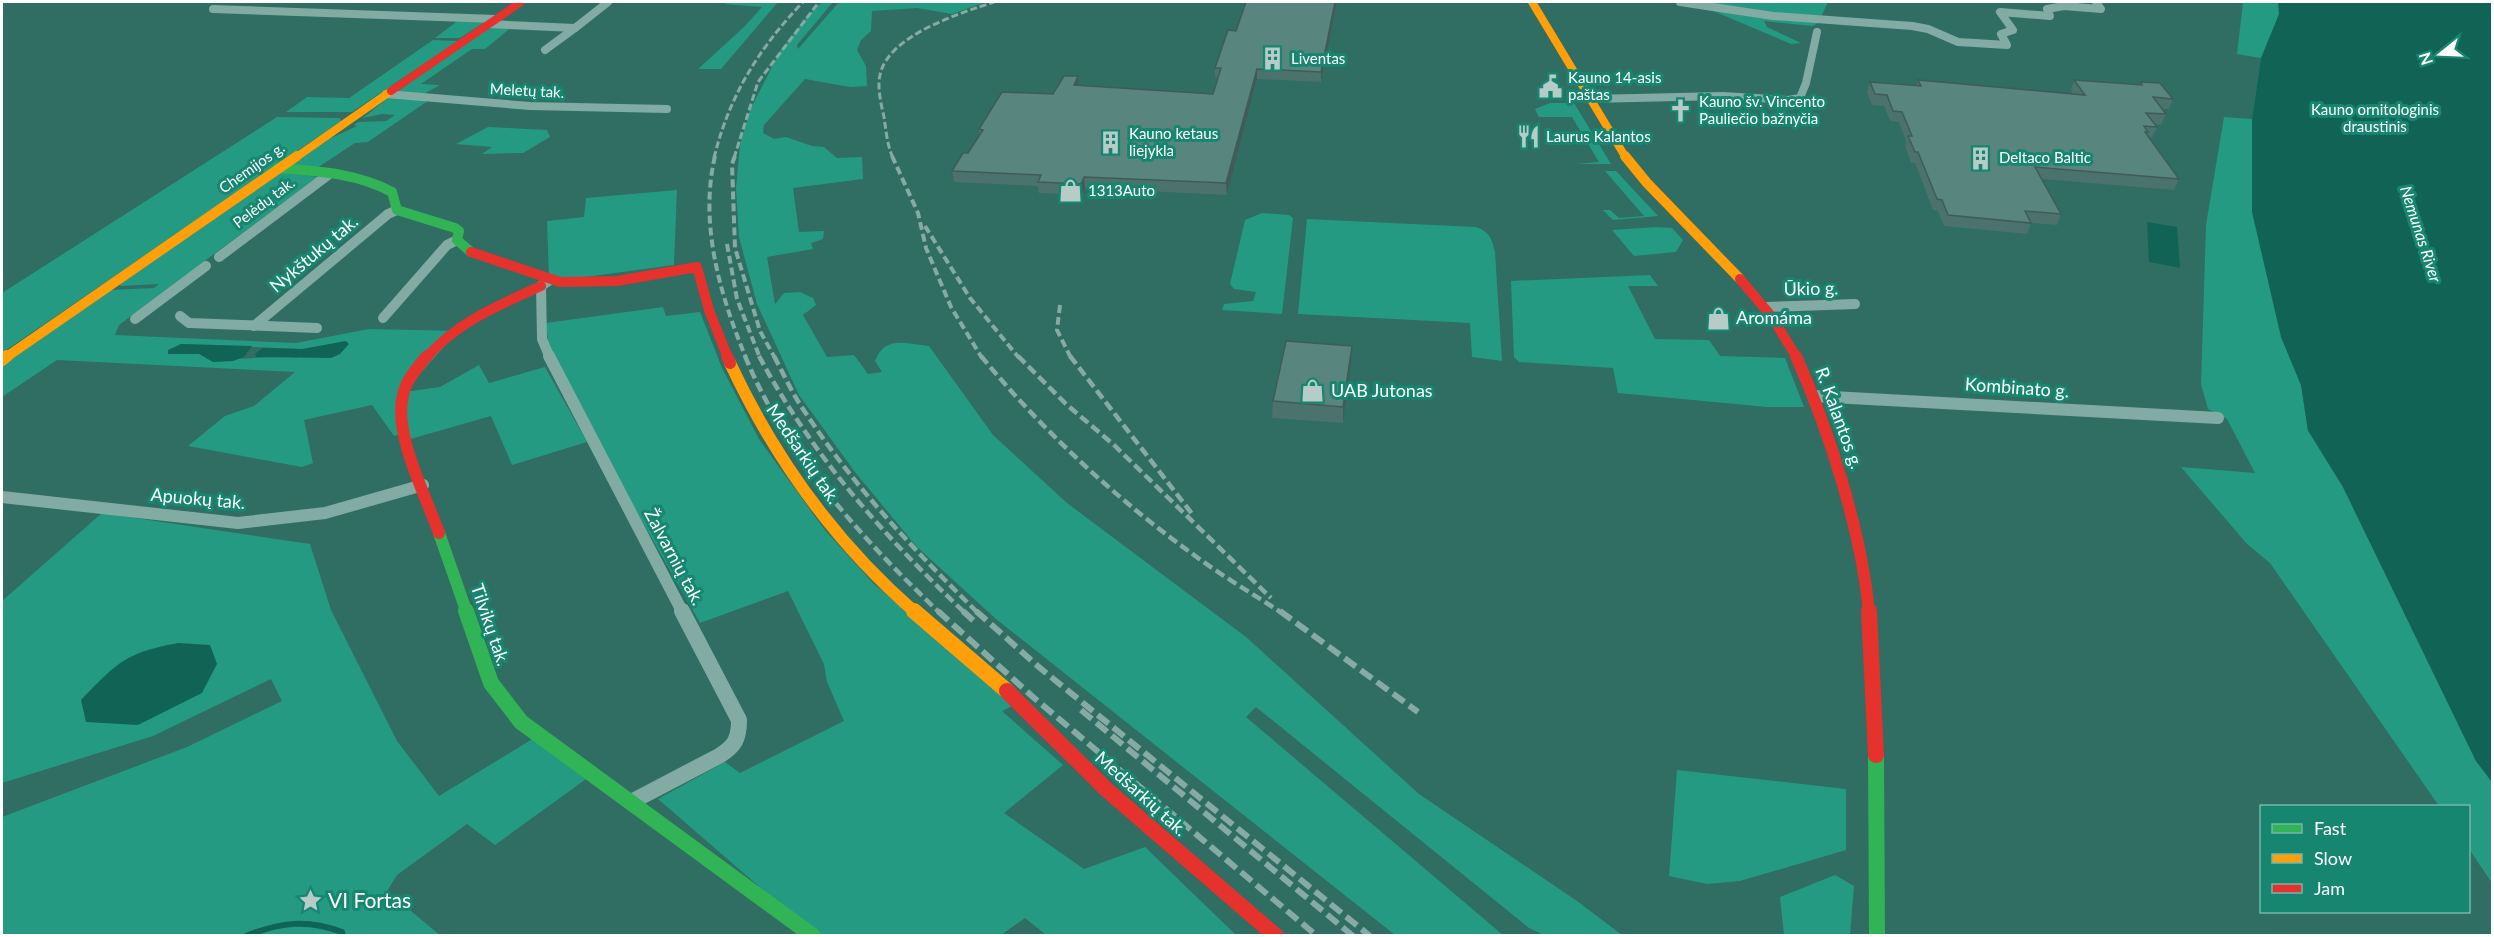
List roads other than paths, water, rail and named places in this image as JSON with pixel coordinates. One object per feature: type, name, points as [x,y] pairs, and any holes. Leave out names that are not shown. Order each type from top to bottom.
[{"type":"street","name":"Chemijos g.","points":[[2,360],[521,2]]},
{"type":"street","points":[[545,50],[608,2]]},
{"type":"street","name":"R. Kalantos g.","points":[[1532,2],[1634,168],[1767,307],[1793,347],[1814,396],[1852,518],[1862,560],[1870,619],[1876,767],[1877,936]]},
{"type":"street","points":[[1680,2],[1773,16],[1912,26],[1958,42],[2007,45],[2001,34],[2013,30],[2000,12],[2050,16],[2047,9],[2064,6],[2101,9],[2096,2]]},
{"type":"street","points":[[213,9],[492,21],[575,28]]},
{"type":"street","points":[[1590,99],[1723,96],[1788,100],[1800,98],[1810,59],[1810,45],[1817,32]]},
{"type":"street","name":"Meletų tak.","points":[[386,94],[530,106],[667,109]]},
{"type":"street","points":[[278,168],[328,175],[384,187],[394,196],[397,210]]},
{"type":"street","name":"Pelėdų tak.","points":[[219,256],[328,175]]},
{"type":"street","name":"Medšarkių tak.","points":[[397,210],[455,228],[459,231],[458,240],[479,256],[545,283],[598,283],[697,267],[711,321],[744,399],[771,443],[820,513],[871,572],[981,666],[1085,769],[1275,936]]},
{"type":"street","name":"Nykštukų tak.","points":[[254,326],[388,214],[397,210]]},
{"type":"street","points":[[383,318],[447,244],[458,240]]},
{"type":"street","points":[[135,319],[206,266]]},
{"type":"street","name":"Tilvikų tak.","points":[[545,283],[471,319],[426,358],[410,376],[403,392],[400,409],[423,485],[491,683],[521,722],[633,801],[813,936]]},
{"type":"street","name":"Žalvarnių tak.","points":[[545,283],[542,339],[550,359],[739,720],[740,732],[735,744],[723,754],[650,789],[633,801]]},
{"type":"street","name":"Ūkio g.","points":[[1767,307],[1855,304]]},
{"type":"street","points":[[180,316],[189,323],[317,328]]},
{"type":"street","name":"Kombinato g.","points":[[1814,396],[2218,418]]},
{"type":"street","name":"Apuokų tak.","points":[[2,497],[238,523],[325,513],[423,485]]},
{"type":"water","name":"Nemunas River","points":[[2278,2],[2492,2],[2492,782],[2476,761],[2343,487],[2308,430],[2301,385],[2281,337],[2252,212],[2252,119],[2261,58],[2279,14]]},
{"type":"water","points":[[2147,222],[2177,227],[2180,268],[2149,262]]},
{"type":"water","points":[[346,341],[349,344],[340,354],[331,358],[256,357],[255,354],[263,348],[302,349]]},
{"type":"water","points":[[181,344],[252,346],[244,357],[233,361],[213,362],[199,354],[168,354],[168,350]]},
{"type":"water","points":[[178,643],[210,645],[217,664],[202,693],[138,725],[86,722],[81,700],[104,676],[134,655]]},
{"type":"waterway","points":[[246,936],[294,924],[317,925],[342,932],[343,936]]},
{"type":"railway","points":[[714,158],[728,114],[748,74],[759,55],[803,2]]},
{"type":"railway","points":[[734,158],[758,82],[819,2]]},
{"type":"railway","points":[[893,158],[888,143],[879,90],[880,75],[886,61],[911,37],[946,19],[994,2]]},
{"type":"railway","points":[[715,156],[709,207],[711,233],[721,284],[746,358]]},
{"type":"railway","points":[[735,156],[732,164],[735,248],[760,331],[775,358]]},
{"type":"railway","points":[[892,156],[918,213],[926,248],[951,307],[982,358]]},
{"type":"railway","points":[[925,226],[970,298],[1019,358]]},
{"type":"railway","points":[[727,244],[737,299],[760,357]]},
{"type":"railway","points":[[1060,305],[1057,330],[1070,356]]},
{"type":"railway","points":[[745,356],[782,428],[829,495],[883,556],[940,613]]},
{"type":"railway","points":[[774,356],[801,405],[844,466],[908,542],[976,611]]},
{"type":"railway","points":[[981,356],[1029,411],[1108,487],[1205,563],[1282,613]]},
{"type":"railway","points":[[1018,356],[1066,404],[1114,445],[1271,598]]},
{"type":"railway","points":[[1070,356],[1193,515]]},
{"type":"railway","points":[[760,357],[802,428],[826,461],[878,524],[965,613]]},
{"type":"railway","points":[[938,611],[1033,697],[1317,936]]},
{"type":"railway","points":[[963,611],[977,624]]},
{"type":"railway","points":[[976,611],[1040,668],[1370,936]]},
{"type":"railway","points":[[1280,611],[1418,712]]},
{"type":"railway","points":[[1081,710],[1353,936]]},
{"type":"place","name":"Liventas","points":[[1273,59]]},
{"type":"place","name":"Kauno 14-asis paštas","points":[[1550,87]]},
{"type":"place","name":"Kauno šv. Vincento Pauliečio bažnyčia","points":[[1681,111]]},
{"type":"place","name":"Laurus Kalantos","points":[[1528,137]]},
{"type":"place","name":"Kauno ketaus liejykla","points":[[1111,143]]},
{"type":"place","name":"Deltaco Baltic","points":[[1981,158]]},
{"type":"place","name":"1313Auto","points":[[1070,191]]},
{"type":"place","name":"Aromáma","points":[[1718,318]]},
{"type":"place","name":"UAB Jutonas","points":[[1313,391]]},
{"type":"place","name":"VI Fortas","points":[[310,901]]},
{"type":"park label","name":"Kauno ornitologinis draustinis","points":[[2375,118]]}]
